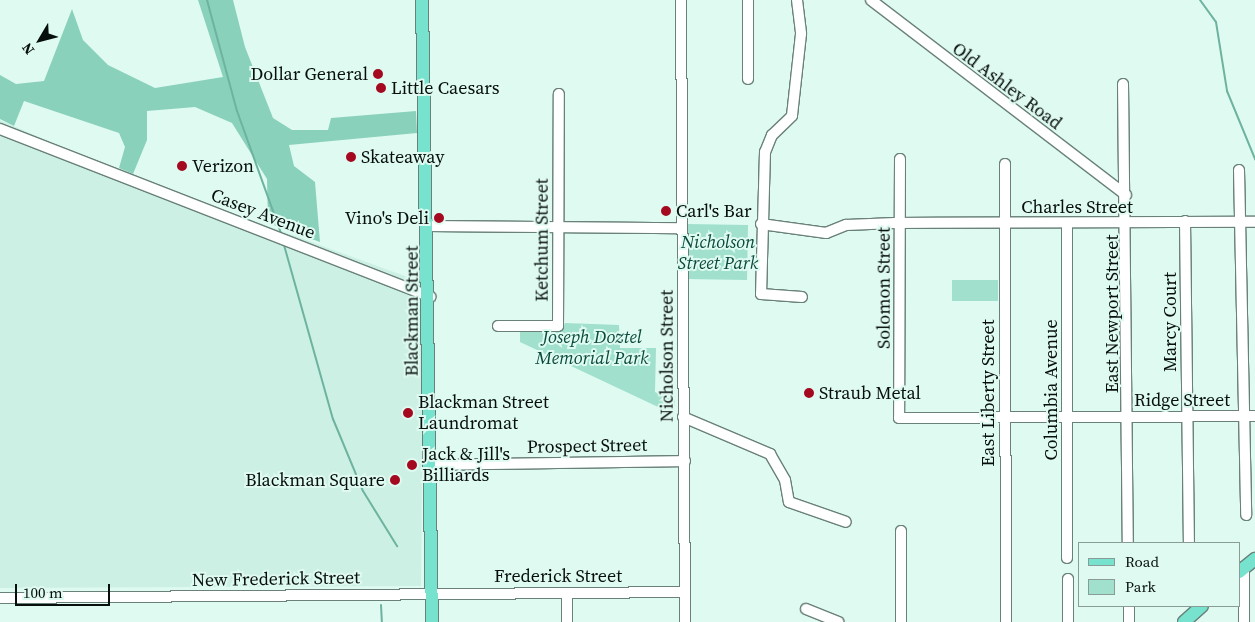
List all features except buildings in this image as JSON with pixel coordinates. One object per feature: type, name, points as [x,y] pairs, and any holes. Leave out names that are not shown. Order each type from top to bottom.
[{"type":"main road","name":"Blackman Street","points":[[422,0],[430,297],[432,622]]},
{"type":"main road","points":[[1241,570],[1255,559]]},
{"type":"main road","points":[[1188,615],[1200,607]]},
{"type":"street","name":"Nicholson Street","points":[[682,0],[685,622]]},
{"type":"street","points":[[748,0],[748,79]]},
{"type":"street","points":[[797,0],[801,34],[792,116],[772,135],[765,152],[760,294],[802,297]]},
{"type":"street","name":"Old Ashley Road","points":[[871,0],[1126,195]]},
{"type":"street","name":"East Newport Street","points":[[1123,84],[1128,223],[1128,542]]},
{"type":"street","name":"Ketchum Street","points":[[498,326],[558,326],[559,94]]},
{"type":"street","name":"Casey Avenue","points":[[0,129],[430,297]]},
{"type":"street","name":"Solomon Street","points":[[899,418],[900,159]]},
{"type":"street","name":"East Liberty Street","points":[[1005,164],[1006,622]]},
{"type":"street","points":[[1239,170],[1243,222],[1246,515]]},
{"type":"street","name":"Marcy Court","points":[[1186,221],[1189,542]]},
{"type":"street","name":"Charles Street","points":[[761,224],[826,233],[846,225],[900,223],[1255,222]]},
{"type":"street","name":"Columbia Avenue","points":[[1067,223],[1067,558]]},
{"type":"street","points":[[428,226],[682,228]]},
{"type":"street","name":"Ridge Street","points":[[899,418],[1255,416]]},
{"type":"street","points":[[683,417],[770,454],[785,480],[789,502],[846,522]]},
{"type":"street","name":"Prospect Street","points":[[430,465],[685,461]]},
{"type":"street","points":[[901,532],[901,622]]},
{"type":"street","points":[[1241,570],[1244,622]]},
{"type":"street","points":[[1068,579],[1068,622]]},
{"type":"street","name":"Frederick Street","points":[[432,594],[685,592]]},
{"type":"street","points":[[567,593],[567,622]]},
{"type":"street","name":"New Frederick Street","points":[[0,598],[432,594]]},
{"type":"street","points":[[1129,607],[1129,622]]},
{"type":"street","points":[[806,609],[839,622]]},
{"type":"shaded area","points":[[0,120],[111,169],[424,283],[421,586],[0,588]]},
{"type":"green space","points":[[198,0],[233,0],[245,47],[273,118],[292,130],[328,130],[331,118],[416,111],[417,133],[289,145],[294,166],[315,182],[320,242],[268,223],[267,179],[232,123],[195,107],[147,111],[147,140],[133,174],[119,168],[125,147],[119,133],[24,101],[14,126],[0,119],[0,75],[16,84],[44,81],[72,9],[83,40],[108,65],[155,88],[223,77]]},
{"type":"green space","name":"Nicholson Street Park","points":[[687,224],[748,225],[747,280],[686,279]]},
{"type":"green space","points":[[952,280],[998,280],[998,301],[952,301]]},
{"type":"green space","name":"Joseph Doztel Memorial Park","points":[[565,323],[619,325],[620,348],[656,348],[655,392],[675,401],[673,414],[520,342],[520,331],[562,329]]},
{"type":"waterway","points":[[207,0],[237,111],[282,236]]},
{"type":"waterway","points":[[1200,0],[1216,22],[1227,91],[1255,159]]},
{"type":"waterway","points":[[284,245],[333,419],[363,491],[397,546]]},
{"type":"waterway","points":[[381,605],[382,622]]},
{"type":"place","name":"Dollar General","points":[[378,74]]},
{"type":"place","name":"Little Caesars","points":[[381,88]]},
{"type":"place","name":"Skateaway","points":[[351,157]]},
{"type":"place","name":"Verizon","points":[[182,166]]},
{"type":"place","name":"Carl's Bar","points":[[666,211]]},
{"type":"place","name":"Vino's Deli","points":[[439,218]]},
{"type":"place","name":"Straub Metal","points":[[809,393]]},
{"type":"place","name":"Blackman Street Laundromat","points":[[408,413]]},
{"type":"place","name":"Jack & Jill's Billiards","points":[[412,465]]},
{"type":"place","name":"Blackman Square","points":[[395,480]]}]
